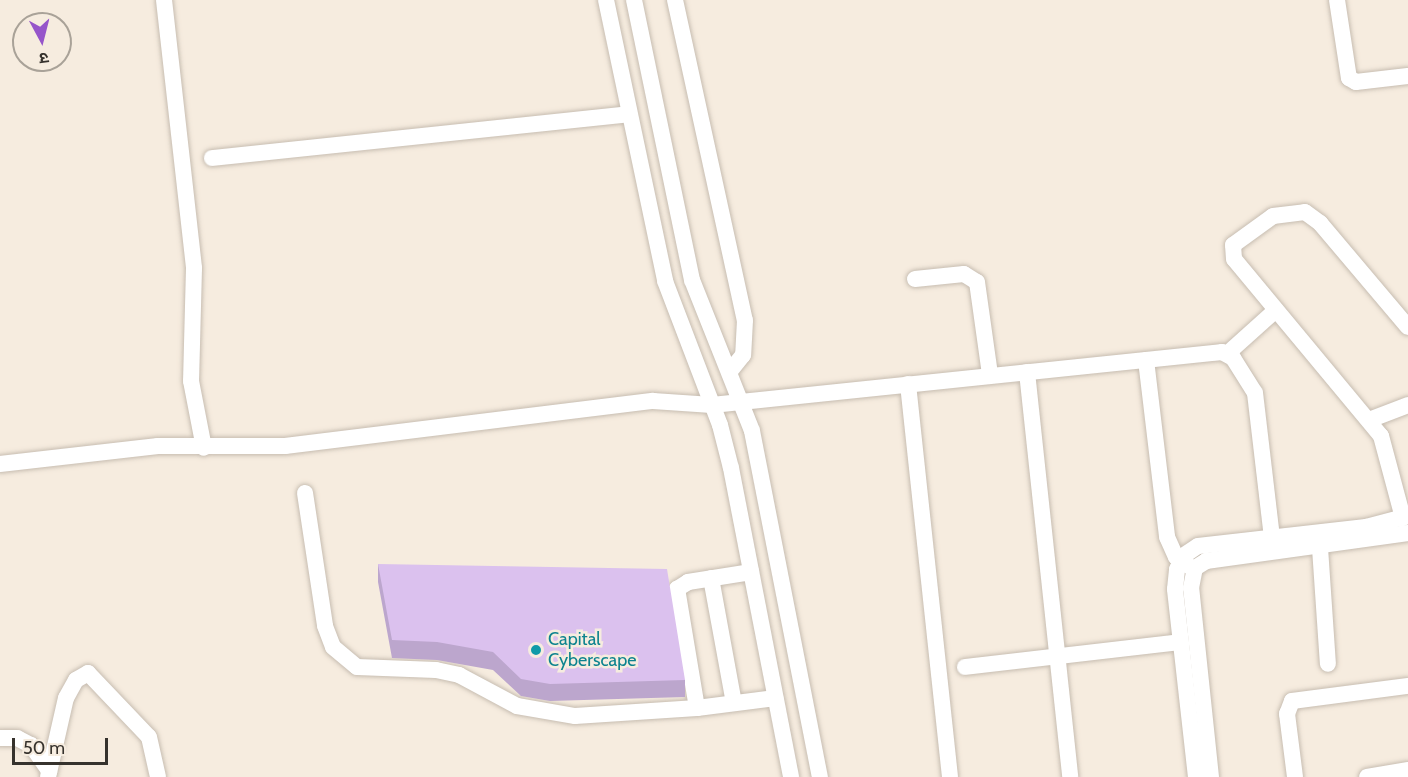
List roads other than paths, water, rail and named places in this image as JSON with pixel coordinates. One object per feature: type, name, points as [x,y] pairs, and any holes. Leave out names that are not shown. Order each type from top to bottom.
[{"type":"street","points":[[164,0],[194,268],[190,381],[204,448]]},
{"type":"street","points":[[606,0],[628,114],[670,301],[712,405],[731,468],[791,777]]},
{"type":"street","points":[[634,0],[689,267],[752,431],[820,777]]},
{"type":"street","points":[[675,0],[745,320],[742,355],[729,372]]},
{"type":"street","points":[[1337,0],[1349,78],[1356,82],[1408,76]]},
{"type":"street","points":[[212,158],[628,114]]},
{"type":"street","points":[[1407,522],[1388,450],[1370,420],[1234,259],[1232,250],[1273,216],[1298,211],[1320,223],[1408,327]]},
{"type":"street","points":[[915,279],[964,274],[977,282],[990,375]]},
{"type":"street","points":[[0,464],[158,446],[204,448],[285,446],[653,401],[712,405],[990,375],[1228,353],[1276,310]]},
{"type":"street","points":[[1228,353],[1245,373],[1257,402],[1272,538]]},
{"type":"street","points":[[1146,360],[1167,537],[1188,565],[1211,777]]},
{"type":"street","points":[[1028,372],[1070,777]]},
{"type":"street","points":[[908,384],[950,777]]},
{"type":"street","points":[[1370,420],[1408,405]]},
{"type":"street","points":[[305,493],[325,626],[333,648],[357,667],[436,670],[459,675],[518,706],[575,716],[697,708],[775,698]]},
{"type":"street","points":[[1196,777],[1175,588],[1198,546],[1407,522]]},
{"type":"street","points":[[1188,565],[1236,556],[1320,548],[1407,522]]},
{"type":"street","points":[[1320,548],[1328,664]]},
{"type":"street","points":[[697,708],[676,595],[680,585],[751,572]]},
{"type":"street","points":[[711,578],[734,703]]},
{"type":"street","points":[[964,667],[1181,642]]},
{"type":"street","points":[[48,774],[66,698],[76,680],[88,674],[149,737],[158,777]]},
{"type":"street","points":[[1295,777],[1287,714],[1292,701],[1408,686]]},
{"type":"street","points":[[0,738],[16,738],[31,745],[48,774]]},
{"type":"street","points":[[1367,777],[1408,771]]},
{"type":"place","name":"Capital Cyberscape","points":[[536,650]]}]
